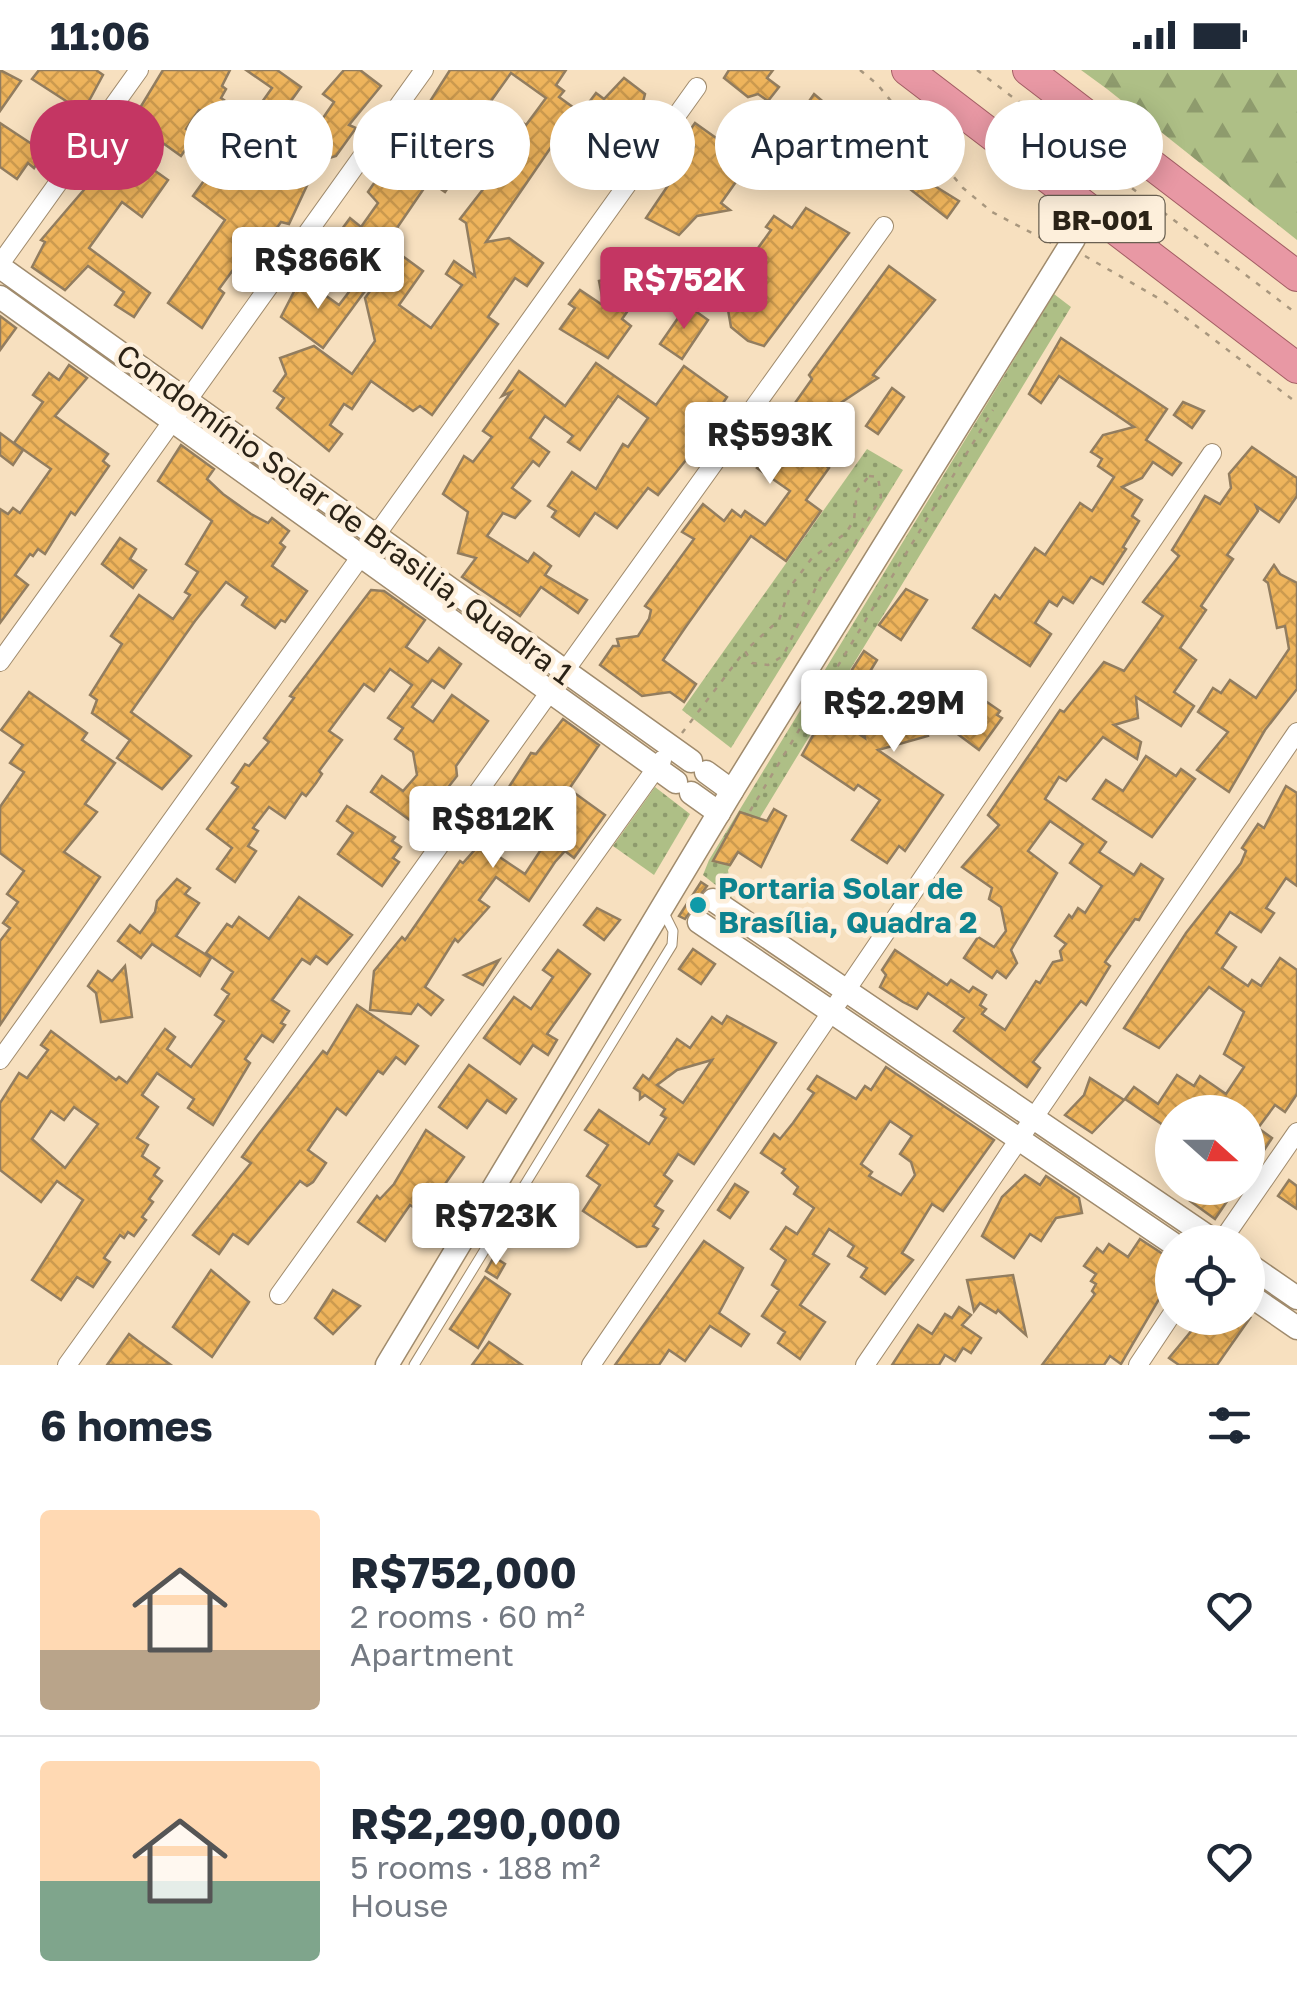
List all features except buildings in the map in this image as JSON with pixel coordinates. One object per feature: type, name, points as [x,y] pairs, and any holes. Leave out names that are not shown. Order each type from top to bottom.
[{"type":"highway","name":"BR-001","points":[[908,70],[1297,368]]},
{"type":"highway","name":"BR-001","points":[[1028,70],[1297,276]]},
{"type":"street","points":[[0,266],[139,70]]},
{"type":"street","points":[[0,662],[424,70]]},
{"type":"street","points":[[0,1060],[697,87]]},
{"type":"street","points":[[1070,194],[1070,245]]},
{"type":"street","points":[[387,1365],[684,914],[704,893],[720,812],[1070,245],[1110,224]]},
{"type":"street","points":[[68,1365],[884,226]]},
{"type":"street","name":"Condomínio Solar de Brasilia, Quadra 1","points":[[0,266],[732,791]]},
{"type":"street","name":"Condomínio Solar de Brasilia, Quadra 1","points":[[0,298],[720,812]]},
{"type":"street","points":[[591,1365],[1212,453]]},
{"type":"street","points":[[865,1365],[1297,732]]},
{"type":"street","points":[[279,1295],[694,764]]},
{"type":"street","points":[[680,784],[694,764]]},
{"type":"street","points":[[704,893],[1194,1225]]},
{"type":"street","points":[[684,914],[704,893]]},
{"type":"street","points":[[684,914],[1155,1232]]},
{"type":"street","points":[[1231,1225],[1297,1132]]},
{"type":"street","points":[[1265,1276],[1297,1298]]},
{"type":"street","points":[[1265,1306],[1297,1328]]},
{"type":"street","points":[[1138,1365],[1158,1335]]},
{"type":"lane","points":[[414,1365],[672,945],[673,931],[684,914]]},
{"type":"path","points":[[860,70],[877,84],[963,188],[992,212],[1070,245],[1165,302],[1297,403]]},
{"type":"path","points":[[977,70],[1297,314]]},
{"type":"path","points":[[750,811],[996,404]]},
{"type":"path","points":[[694,764],[745,651],[779,620],[790,586],[812,558],[846,533],[854,520],[857,491],[869,476],[878,477],[882,498],[854,543],[822,575],[800,612],[783,656],[768,665],[752,663],[745,651]]},
{"type":"green space","points":[[1081,70],[1297,70],[1297,240],[1163,134],[1163,100],[1121,100]]},
{"type":"green space","points":[[1054,294],[1071,307],[728,870],[732,898],[703,875],[709,860]]},
{"type":"green space","points":[[867,449],[903,470],[731,748],[682,710]]},
{"type":"green space","points":[[655,787],[690,814],[654,875],[613,846]]},
{"type":"place","name":"Portaria Solar de Brasília, Quadra 2","points":[[698,905]]}]
